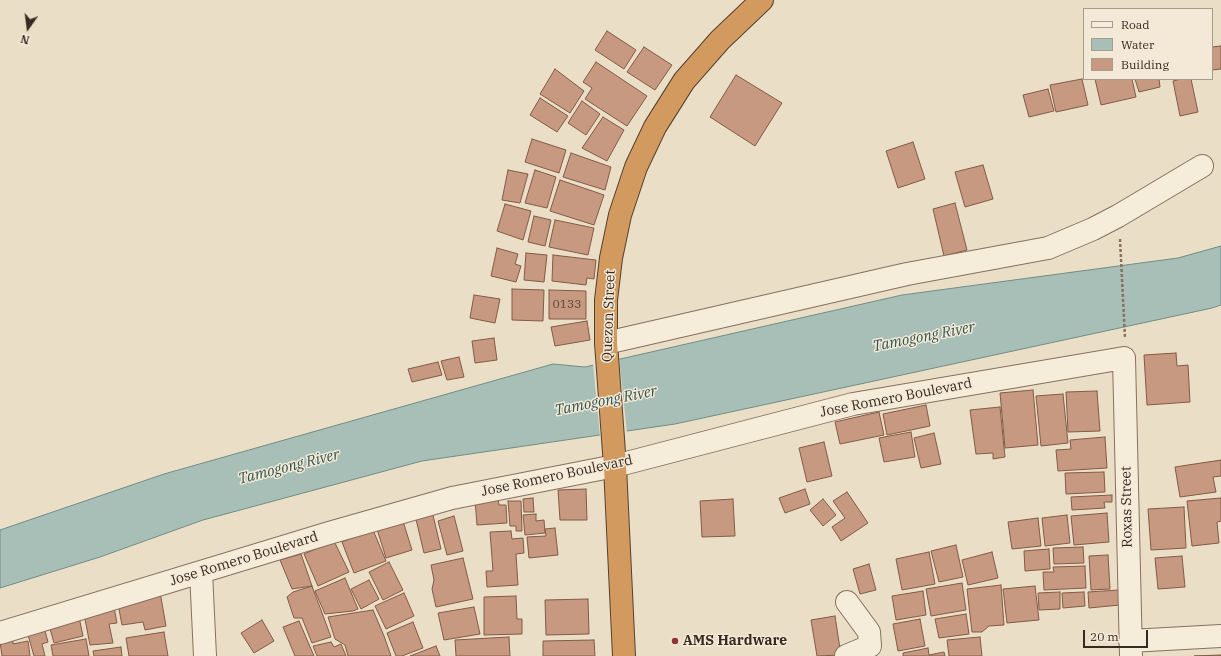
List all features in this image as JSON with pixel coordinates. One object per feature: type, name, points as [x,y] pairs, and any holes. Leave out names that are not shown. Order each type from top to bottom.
[{"type":"highway","name":"Quezon Street","points":[[624,656],[615,460],[606,350],[606,300],[611,258],[620,215],[636,167],[655,127],[684,81],[720,40],[762,0]]},
{"type":"street","points":[[606,350],[907,274],[1048,248],[1094,229],[1202,166]]},
{"type":"street","name":"Jose Romero Boulevard","points":[[0,633],[329,532],[452,498],[853,404],[1124,351]]},
{"type":"street","name":"Roxas Street","points":[[1124,351],[1130,648]]},
{"type":"street","points":[[201,572],[205,656]]},
{"type":"street","points":[[846,656],[870,646],[869,632],[847,602]]},
{"type":"street","points":[[1130,648],[1221,636]]},
{"type":"path","points":[[1121,247],[1124,351]]},
{"type":"water","name":"Tamogong River","points":[[1221,246],[1221,305],[1212,308],[675,424],[422,461],[203,520],[100,557],[0,588],[0,530],[164,474],[553,364],[585,367],[902,295],[1178,258]]},
{"type":"pier","points":[[619,357],[627,433],[600,437],[593,363]]},
{"type":"building","points":[[607,31],[636,50],[624,69],[595,50]]},
{"type":"building","points":[[1221,46],[1221,69],[1213,70],[1213,47]]},
{"type":"building","points":[[644,47],[672,65],[655,90],[627,72]]},
{"type":"building","points":[[596,62],[647,96],[627,126],[585,99],[592,88],[583,82]]},
{"type":"building","points":[[555,69],[584,91],[570,113],[540,94]]},
{"type":"building","points":[[736,75],[782,103],[755,146],[710,117]]},
{"type":"building","points":[[1082,79],[1088,105],[1056,112],[1050,85]]},
{"type":"building","points":[[1095,80],[1132,80],[1136,97],[1101,105]]},
{"type":"building","points":[[1135,80],[1159,80],[1160,87],[1139,92]]},
{"type":"building","points":[[1191,80],[1198,112],[1180,116],[1173,81]]},
{"type":"building","points":[[1048,89],[1054,111],[1029,117],[1023,95]]},
{"type":"building","points":[[540,98],[568,116],[557,132],[530,115]]},
{"type":"building","points":[[582,101],[600,114],[586,135],[568,123]]},
{"type":"building","points":[[603,117],[624,130],[607,161],[582,148]]},
{"type":"building","points":[[532,139],[566,150],[559,173],[525,162]]},
{"type":"building","points":[[913,142],[925,179],[898,188],[886,151]]},
{"type":"building","points":[[571,153],[611,167],[605,190],[563,177]]},
{"type":"building","points":[[983,165],[993,199],[965,207],[955,172]]},
{"type":"building","points":[[508,170],[528,174],[520,203],[502,200]]},
{"type":"building","points":[[535,170],[556,177],[547,208],[525,203]]},
{"type":"building","points":[[560,180],[604,195],[594,225],[550,211]]},
{"type":"building","points":[[955,203],[967,250],[944,256],[933,209]]},
{"type":"building","points":[[505,204],[531,211],[523,240],[497,231]]},
{"type":"building","points":[[534,216],[551,220],[545,246],[528,242]]},
{"type":"building","points":[[555,220],[594,228],[588,255],[549,247]]},
{"type":"building","points":[[497,248],[518,254],[515,264],[521,266],[516,282],[491,276]]},
{"type":"building","points":[[526,253],[547,255],[544,282],[524,280]]},
{"type":"building","points":[[553,255],[596,260],[594,279],[587,278],[586,285],[552,281]]},
{"type":"building","points":[[512,289],[544,290],[543,321],[512,320]]},
{"type":"building","points":[[549,290],[586,291],[586,319],[549,319]]},
{"type":"building","points":[[474,295],[500,299],[495,323],[470,318]]},
{"type":"building","points":[[587,321],[590,340],[555,346],[551,327]]},
{"type":"building","points":[[494,338],[497,360],[475,363],[472,341]]},
{"type":"building","points":[[1176,353],[1177,366],[1188,365],[1190,402],[1147,405],[1144,355]]},
{"type":"building","points":[[459,357],[464,377],[447,380],[441,361]]},
{"type":"building","points":[[438,362],[442,375],[412,382],[408,369]]},
{"type":"building","points":[[1033,390],[1038,445],[1005,448],[1000,393]]},
{"type":"building","points":[[1097,391],[1100,431],[1068,432],[1066,392]]},
{"type":"building","points":[[1063,394],[1068,443],[1041,446],[1036,396]]},
{"type":"building","points":[[926,405],[930,426],[887,435],[883,414]]},
{"type":"building","points":[[1000,407],[1005,457],[993,459],[993,453],[976,454],[970,410]]},
{"type":"building","points":[[879,412],[884,435],[840,444],[835,422]]},
{"type":"building","points":[[911,432],[915,457],[884,462],[879,438]]},
{"type":"building","points":[[934,433],[941,464],[921,468],[914,438]]},
{"type":"building","points":[[1105,437],[1107,468],[1058,471],[1056,450],[1071,449],[1070,440]]},
{"type":"building","points":[[824,442],[832,476],[807,482],[799,448]]},
{"type":"building","points":[[1221,460],[1221,476],[1213,477],[1216,492],[1180,497],[1175,467]]},
{"type":"building","points":[[1104,472],[1105,492],[1066,494],[1065,473]]},
{"type":"building","points":[[586,489],[587,520],[560,520],[558,490]]},
{"type":"building","points":[[805,489],[810,504],[785,513],[779,498]]},
{"type":"building","points":[[847,492],[868,523],[841,541],[832,527],[845,518],[833,501]]},
{"type":"building","points":[[1112,495],[1112,502],[1104,502],[1105,508],[1072,510],[1071,497]]},
{"type":"building","points":[[498,498],[499,505],[506,505],[507,523],[477,525],[475,500]]},
{"type":"building","points":[[533,498],[534,512],[524,512],[523,499]]},
{"type":"building","points":[[1221,498],[1221,521],[1217,522],[1219,543],[1192,546],[1187,501]]},
{"type":"building","points":[[733,499],[735,536],[702,537],[700,501]]},
{"type":"building","points":[[823,499],[836,515],[823,526],[810,510]]},
{"type":"building","points":[[508,501],[521,501],[522,531],[516,531],[516,526],[510,526]]},
{"type":"building","points":[[1184,507],[1186,548],[1151,550],[1148,509]]},
{"type":"building","points":[[432,511],[441,549],[424,553],[415,515]]},
{"type":"building","points":[[1107,513],[1109,542],[1074,545],[1071,516]]},
{"type":"building","points":[[536,514],[536,521],[544,520],[545,533],[525,535],[523,515]]},
{"type":"building","points":[[1067,515],[1070,543],[1045,546],[1042,518]]},
{"type":"building","points":[[454,516],[463,551],[447,555],[438,521]]},
{"type":"building","points":[[402,518],[412,550],[386,558],[376,526]]},
{"type":"building","points":[[1038,518],[1041,546],[1012,549],[1008,522]]},
{"type":"building","points":[[555,528],[558,555],[529,558],[527,537],[546,536],[545,529]]},
{"type":"building","points":[[373,530],[386,561],[354,573],[342,542]]},
{"type":"building","points":[[511,531],[512,539],[523,538],[524,553],[516,554],[518,585],[487,587],[486,571],[493,571],[490,532]]},
{"type":"building","points":[[334,541],[349,572],[318,586],[304,554]]},
{"type":"building","points":[[956,545],[963,577],[939,582],[931,551]]},
{"type":"building","points":[[1083,547],[1084,563],[1054,564],[1053,548]]},
{"type":"building","points":[[1049,549],[1050,569],[1025,571],[1024,551]]},
{"type":"building","points":[[929,552],[935,584],[902,590],[896,559]]},
{"type":"building","points":[[992,552],[998,578],[968,585],[962,560]]},
{"type":"building","points":[[301,554],[312,586],[292,589],[280,560]]},
{"type":"building","points":[[1108,555],[1110,589],[1091,590],[1089,556]]},
{"type":"building","points":[[1182,556],[1185,587],[1158,589],[1155,558]]},
{"type":"building","points":[[463,558],[473,599],[436,607],[432,589],[434,580],[431,565]]},
{"type":"building","points":[[389,562],[403,590],[383,600],[369,572]]},
{"type":"building","points":[[869,564],[876,590],[860,594],[853,569]]},
{"type":"building","points":[[1085,566],[1086,588],[1044,590],[1043,572],[1054,572],[1053,567]]},
{"type":"building","points":[[345,578],[358,609],[353,611],[325,614],[315,591]]},
{"type":"building","points":[[369,580],[379,599],[361,609],[351,589]]},
{"type":"building","points":[[962,583],[966,610],[931,616],[926,589]]},
{"type":"building","points":[[1001,585],[1004,625],[989,626],[982,632],[972,632],[967,589]]},
{"type":"building","points":[[312,586],[331,637],[312,643],[302,618],[294,618],[287,597],[293,592]]},
{"type":"building","points":[[1035,586],[1039,620],[1007,623],[1003,589]]},
{"type":"building","points":[[1119,590],[1120,605],[1089,608],[1088,592]]},
{"type":"building","points":[[923,591],[926,615],[896,620],[892,596]]},
{"type":"building","points":[[160,592],[166,626],[145,630],[143,622],[122,625],[118,604]]},
{"type":"building","points":[[1060,592],[1060,609],[1039,610],[1038,593]]},
{"type":"building","points":[[1084,592],[1085,606],[1063,608],[1062,593]]},
{"type":"building","points":[[404,593],[414,616],[386,629],[375,606]]},
{"type":"building","points":[[516,596],[517,619],[522,619],[522,634],[484,635],[484,597]]},
{"type":"building","points":[[588,599],[589,634],[546,635],[545,600]]},
{"type":"building","points":[[114,607],[117,623],[109,624],[113,643],[90,645],[84,614]]},
{"type":"building","points":[[474,607],[480,634],[444,640],[438,613]]},
{"type":"building","points":[[373,610],[391,656],[348,656],[345,645],[335,639],[328,617]]},
{"type":"building","points":[[966,614],[969,634],[939,638],[935,619]]},
{"type":"building","points":[[835,616],[841,655],[817,656],[811,620]]},
{"type":"building","points":[[79,617],[83,636],[54,643],[49,625]]},
{"type":"building","points":[[920,619],[925,646],[898,651],[893,624]]},
{"type":"building","points":[[262,620],[274,641],[254,653],[241,633]]},
{"type":"building","points":[[299,621],[314,656],[295,656],[283,627]]},
{"type":"building","points":[[413,622],[423,648],[402,656],[396,656],[387,633]]},
{"type":"building","points":[[45,631],[48,642],[42,644],[45,656],[34,656],[28,635]]},
{"type":"building","points":[[164,632],[168,656],[129,656],[126,638]]},
{"type":"building","points":[[509,637],[510,656],[456,656],[455,640]]},
{"type":"building","points":[[980,637],[982,656],[949,656],[947,640]]},
{"type":"building","points":[[86,639],[89,656],[53,656],[51,645]]},
{"type":"building","points":[[13,640],[13,644],[28,641],[30,656],[2,656],[0,642]]},
{"type":"building","points":[[594,640],[595,656],[543,656],[543,641]]},
{"type":"building","points":[[331,642],[334,647],[341,644],[346,656],[317,656],[313,646]]},
{"type":"building","points":[[436,646],[440,656],[410,656]]},
{"type":"building","points":[[121,647],[122,656],[94,656],[93,651]]},
{"type":"building","points":[[928,648],[929,655],[944,652],[945,656],[903,656],[903,653]]},
{"type":"building","points":[[1221,655],[1221,656],[1194,656]]},
{"type":"place","name":"AMS Hardware","points":[[675,641]]}]
